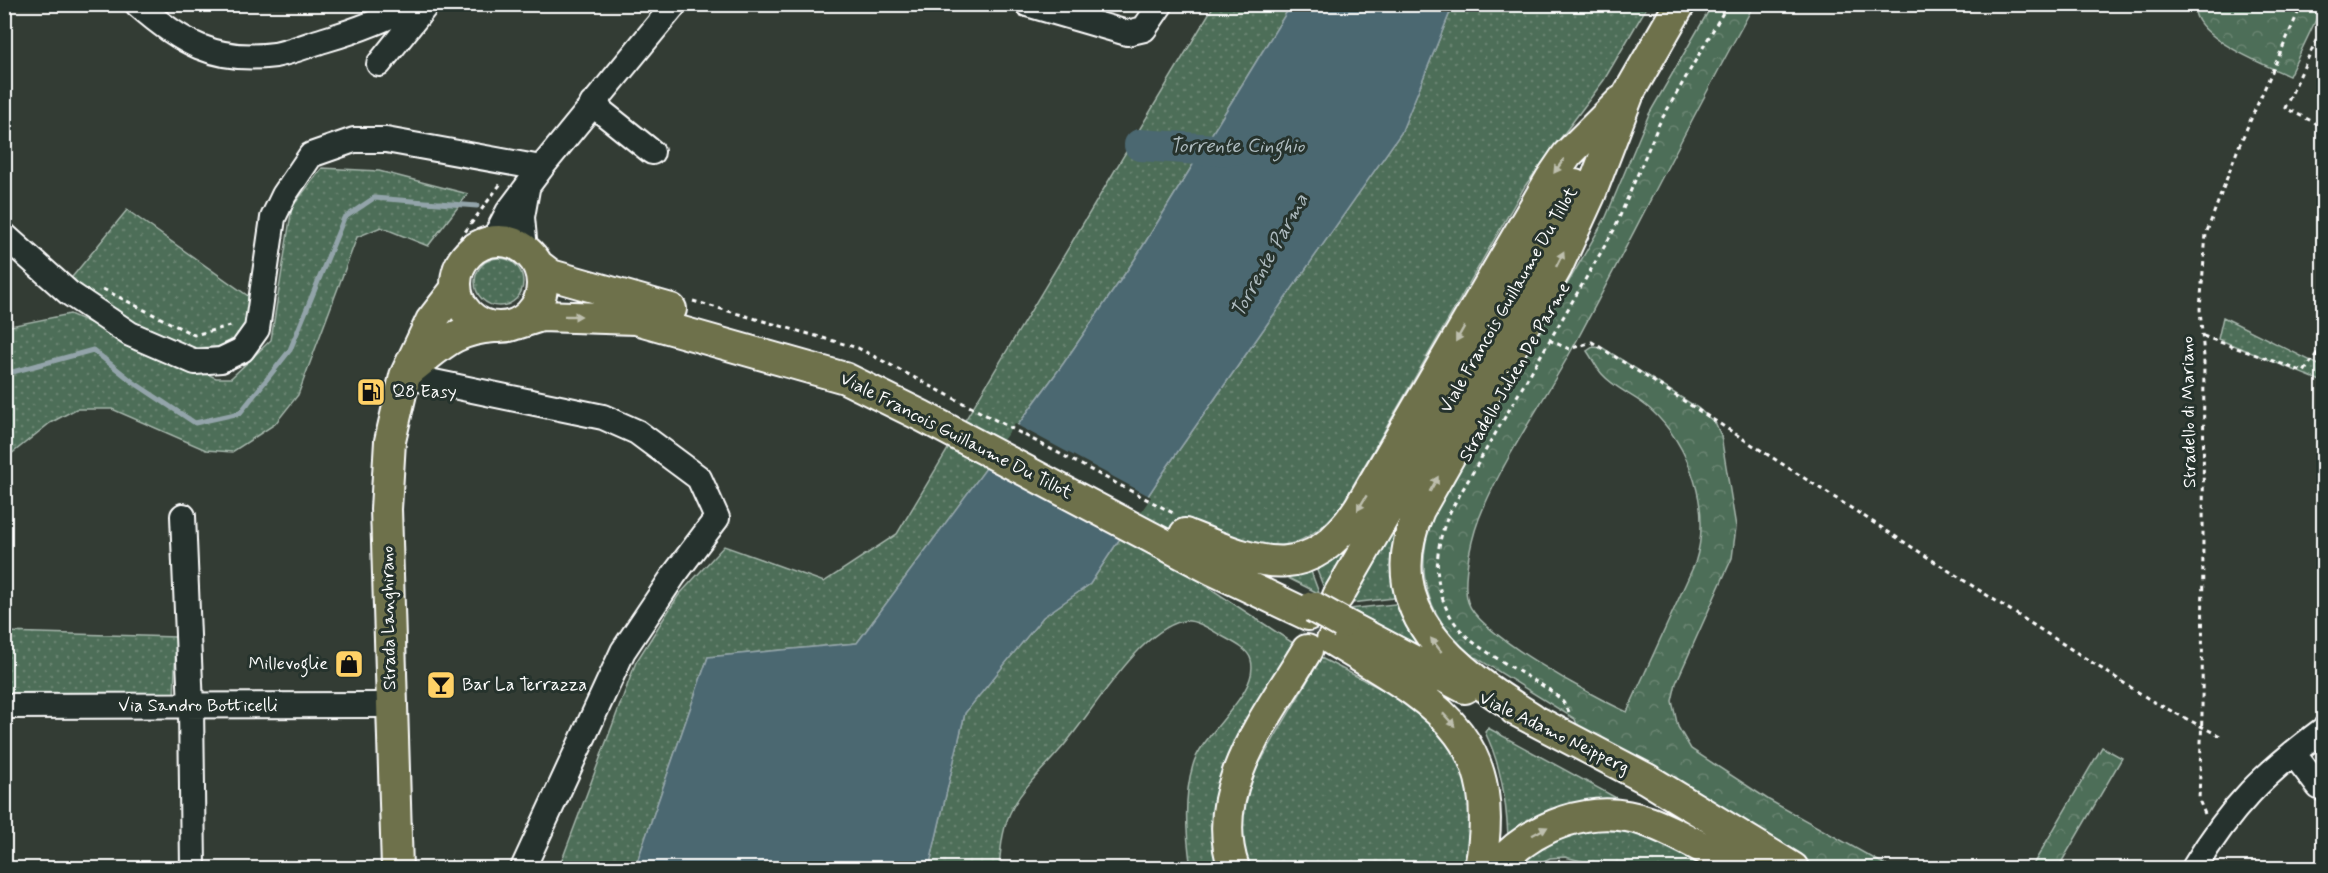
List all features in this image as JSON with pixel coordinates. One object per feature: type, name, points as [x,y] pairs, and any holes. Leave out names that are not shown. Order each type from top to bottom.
[{"type":"main road","name":"Viale Francois Guillaume Du Tillot","points":[[505,326],[541,316],[606,317],[650,322],[830,373],[860,384],[930,401],[1219,559],[1319,621],[1680,4]]},
{"type":"main road","points":[[1219,559],[1284,562],[1314,553],[1339,536],[1359,508],[1550,180],[1567,155],[1629,93]]},
{"type":"main road","points":[[1532,718],[1468,675],[1436,646],[1413,600],[1408,549],[1419,510],[1557,267],[1590,195],[1629,93]]},
{"type":"main road","points":[[407,373],[452,337],[470,329],[505,326],[530,314],[539,299],[542,282],[532,258],[510,243],[493,241]]},
{"type":"main road","name":"Strada Langhirano","points":[[398,868],[386,509],[390,441],[407,373],[448,281],[456,276],[460,263],[480,245],[493,241]]},
{"type":"main road","name":"Viale Francois Guillaume Du Tillot","points":[[532,258],[551,275],[849,360],[1181,524],[1219,559]]},
{"type":"main road","points":[[448,281],[462,308],[476,321],[505,326]]},
{"type":"main road","points":[[1234,868],[1227,826],[1234,782],[1249,748],[1319,621],[1422,696],[1444,714],[1462,736],[1479,774],[1485,802],[1486,831],[1480,868]]},
{"type":"main road","name":"Viale Adamo Neipperg","points":[[1319,621],[1532,718],[1667,790],[1793,868]]},
{"type":"main road","name":"Viale Adamo Neipperg","points":[[1319,621],[1633,788],[1765,868]]},
{"type":"main road","points":[[1495,868],[1517,846],[1542,830],[1570,819],[1600,814],[1648,821],[1740,868]]},
{"type":"street","points":[[137,4],[169,32],[208,51],[238,56],[276,54],[355,31],[392,17],[414,4]]},
{"type":"street","points":[[379,64],[427,4]]},
{"type":"street","points":[[493,241],[508,212],[534,177],[675,4]]},
{"type":"street","points":[[1027,4],[1127,33],[1144,29],[1161,4]]},
{"type":"street","points":[[592,104],[652,152]]},
{"type":"street","points":[[4,235],[69,293],[130,334],[195,362],[221,360],[242,350],[257,329],[273,218],[284,195],[311,155],[354,140],[386,140],[516,164],[534,177]]},
{"type":"street","points":[[532,258],[522,217],[534,177]]},
{"type":"street","points":[[407,373],[603,417],[637,432],[699,478],[717,518],[674,575],[623,651],[523,868]]},
{"type":"street","points":[[183,516],[191,707],[193,868]]},
{"type":"street","name":"Via Sandro Botticelli","points":[[4,706],[391,705]]},
{"type":"street","points":[[2194,868],[2214,834],[2250,790],[2324,729]]},
{"type":"street","points":[[2293,753],[2319,787],[2324,789]]},
{"type":"path","name":"Stradello Julien De Parme","points":[[1569,720],[1568,708],[1560,699],[1478,645],[1460,628],[1442,598],[1436,565],[1438,543],[1448,517],[1620,218],[1659,124],[1728,4]]},
{"type":"path","name":"Stradello di Mariano","points":[[2214,834],[2199,800],[2204,357],[2200,309],[2206,234],[2239,146],[2302,4]]},
{"type":"path","points":[[2324,23],[2285,108],[2324,127]]},
{"type":"path","points":[[448,281],[459,240],[516,164]]},
{"type":"path","points":[[98,286],[195,335],[241,324]]},
{"type":"path","points":[[686,299],[858,348],[930,401],[1181,524]]},
{"type":"path","points":[[2203,336],[2304,372],[2324,343]]},
{"type":"path","points":[[1548,340],[1569,349],[1592,342],[2152,701],[2220,736]]},
{"type":"green space","points":[[2195,4],[2323,5],[2289,76],[2248,57],[2216,38],[2204,28],[2196,16]]},
{"type":"green space","points":[[1214,5],[1291,5],[1135,259],[1063,364],[857,643],[708,657],[635,868],[559,868],[636,662],[678,596],[724,546],[824,582],[897,534]]},
{"type":"green space","points":[[1453,5],[1648,5],[1604,80],[1525,186],[1340,508],[1315,532],[1291,544],[1263,545],[1230,539],[1205,585],[1293,643],[1245,722],[1230,750],[1219,779],[1213,808],[1212,838],[1218,868],[1191,868],[1187,830],[1188,790],[1198,752],[1247,686],[1251,673],[1251,660],[1238,645],[1202,625],[1183,621],[1166,628],[1132,658],[1059,751],[1023,792],[1006,822],[999,868],[929,868],[965,713],[1043,617],[1090,584],[1167,467],[1401,133]]},
{"type":"green space","points":[[1712,5],[1754,5],[1576,342],[1493,487],[1479,518],[1469,555],[1466,580],[1468,602],[1476,615],[1492,631],[1514,647],[1565,679],[1627,712],[1695,563],[1700,543],[1701,522],[1694,480],[1677,441],[1650,409],[1613,384],[1600,371],[1587,351],[1593,347],[1603,348],[1698,408],[1716,424],[1721,436],[1736,527],[1732,558],[1676,683],[1672,701],[1678,727],[1691,749],[1769,800],[1891,868],[1818,868],[1578,728],[1575,719],[1467,652],[1442,622],[1427,591],[1424,556],[1432,518],[1606,217],[1649,114]]},
{"type":"green space","points":[[322,168],[379,171],[468,194],[428,246],[381,227],[357,237],[298,395],[275,424],[232,452],[206,450],[112,409],[76,409],[50,423],[5,459],[5,327],[70,314],[216,378],[231,378],[271,340],[292,207]]},
{"type":"green space","points":[[127,210],[248,296],[250,324],[233,346],[193,348],[135,323],[68,282]]},
{"type":"green space","points":[[494,258],[504,258],[516,265],[523,277],[523,287],[516,299],[504,306],[494,306],[479,295],[475,287],[475,277],[486,262]]},
{"type":"green space","points":[[2223,317],[2323,367],[2323,382],[2218,339]]},
{"type":"green space","points":[[1427,471],[1402,597],[1351,603]]},
{"type":"green space","points":[[1372,507],[1326,589],[1324,588],[1314,563]]},
{"type":"green space","points":[[1309,566],[1320,594],[1286,577],[1285,574]]},
{"type":"green space","points":[[1404,603],[1427,650],[1349,609]]},
{"type":"green space","points":[[5,632],[176,637],[174,700],[5,698]]},
{"type":"green space","points":[[1321,658],[1401,699],[1434,723],[1471,775],[1472,868],[1250,868],[1244,843],[1243,819],[1250,783]]},
{"type":"green space","points":[[1488,728],[1622,801],[1508,836],[1502,783],[1485,732]]},
{"type":"green space","points":[[2102,747],[2122,758],[2058,868],[2031,868]]},
{"type":"green space","points":[[1620,824],[1725,868],[1609,868],[1565,857],[1550,858],[1530,868],[1510,868],[1537,842]]},
{"type":"water","name":"Torrente Parma","points":[[1291,5],[1453,5],[1401,133],[1167,467],[1090,584],[1043,617],[965,713],[929,868],[635,868],[708,657],[857,643],[1063,364],[1135,259]]},
{"type":"pier","points":[[1015,424],[1151,497],[1122,541],[983,467]]},
{"type":"waterway","name":"Torrente Cinghio","points":[[1140,145],[1215,150],[1244,148]]},
{"type":"waterway","name":"Torrente Cinghio","points":[[4,377],[9,373],[93,350],[133,382],[195,423],[240,413],[290,350],[344,218],[374,198],[477,206]]},
{"type":"tunnel","points":[[1307,650],[1338,596]]},
{"type":"place","name":"Q8 Easy","points":[[371,392]]},
{"type":"place","name":"Millevoglie","points":[[349,664]]},
{"type":"place","name":"Bar La Terrazza","points":[[441,685]]}]
